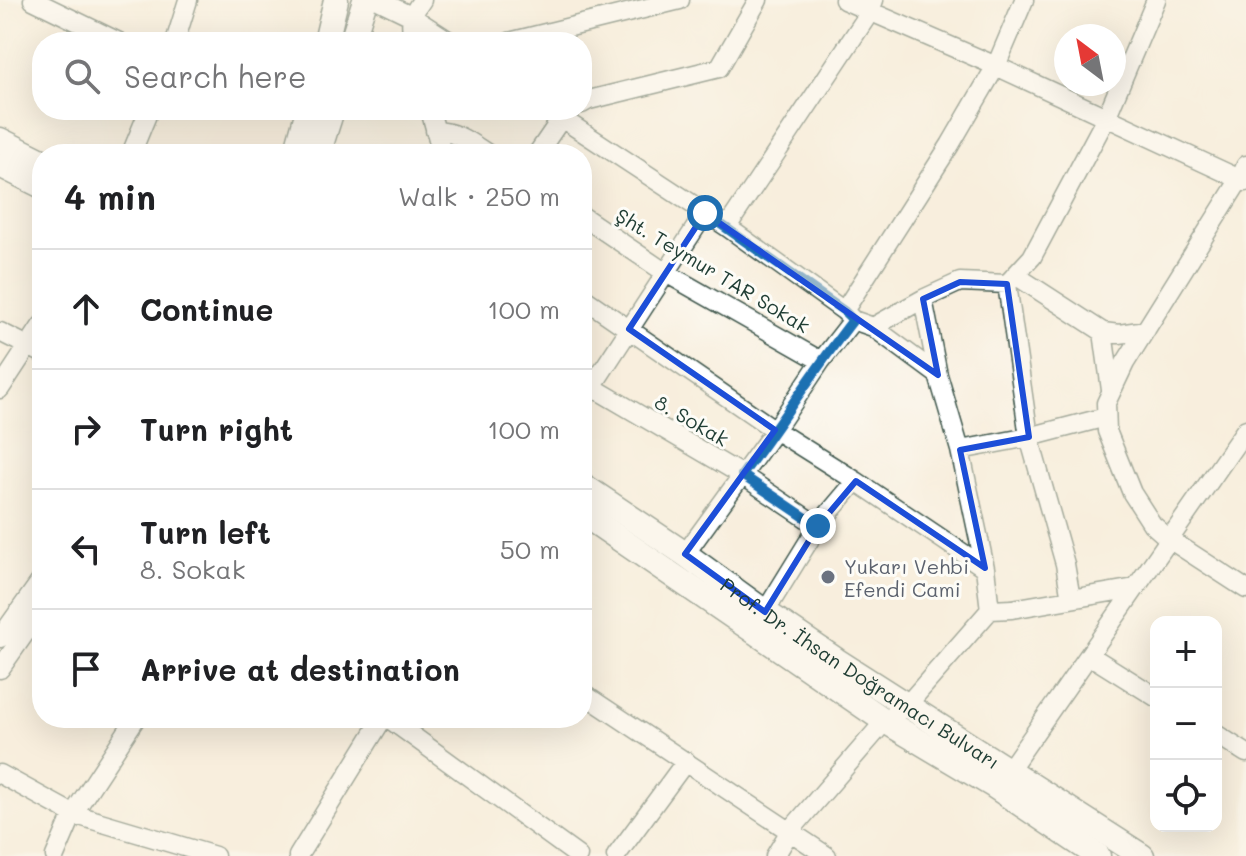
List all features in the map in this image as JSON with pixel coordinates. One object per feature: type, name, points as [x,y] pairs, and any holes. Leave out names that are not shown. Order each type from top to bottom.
[{"type":"main road","points":[[328,32],[336,0]]},
{"type":"main road","points":[[355,32],[365,0]]},
{"type":"main road","points":[[299,144],[305,120]]},
{"type":"main road","points":[[321,144],[329,120]]},
{"type":"main road","points":[[0,140],[32,156]]},
{"type":"main road","points":[[0,165],[32,181]]},
{"type":"main road","name":"Prof. Dr. İhsan Doğramacı Bulvarı","points":[[592,492],[765,612],[1142,856]]},
{"type":"main road","name":"Prof. Dr. İhsan Doğramacı Bulvarı","points":[[592,520],[885,721],[994,786],[1098,856]]},
{"type":"street","points":[[33,0],[99,32]]},
{"type":"street","points":[[178,32],[188,0]]},
{"type":"street","points":[[378,0],[436,32]]},
{"type":"street","points":[[411,32],[411,16],[422,0]]},
{"type":"street","points":[[592,99],[719,68],[758,0]]},
{"type":"street","points":[[844,0],[872,6],[1106,118],[1244,176],[1125,363],[1106,403],[1106,417],[1107,431],[1132,493],[1152,524],[1169,539],[1246,589]]},
{"type":"street","points":[[685,554],[821,361],[996,66],[1024,0]]},
{"type":"street","points":[[1071,599],[1065,564],[1029,437],[1011,280],[1032,257],[1106,118],[1156,0]]},
{"type":"street","points":[[549,32],[672,1]]},
{"type":"street","points":[[727,227],[872,6]]},
{"type":"street","points":[[135,144],[145,120]]},
{"type":"street","points":[[432,120],[439,144]]},
{"type":"street","points":[[543,144],[557,120]]},
{"type":"street","points":[[571,120],[938,375]]},
{"type":"street","points":[[435,131],[460,136],[472,144]]},
{"type":"street","points":[[592,380],[705,213]]},
{"type":"street","name":"Şht. Teymur TAR Sokak","points":[[592,223],[666,273],[821,361]]},
{"type":"street","points":[[873,327],[960,282],[1011,280],[1103,332],[1119,334],[1146,330]]},
{"type":"street","points":[[923,299],[938,375],[960,450],[985,568],[990,610]]},
{"type":"street","points":[[592,304],[775,430],[985,568]]},
{"type":"street","points":[[0,332],[32,348]]},
{"type":"street","points":[[1103,332],[1111,392]]},
{"type":"street","points":[[0,389],[32,354]]},
{"type":"street","name":"8. Sokak","points":[[592,394],[742,475],[818,526]]},
{"type":"street","points":[[960,450],[1029,437],[1106,417]]},
{"type":"street","points":[[1009,770],[1246,429]]},
{"type":"street","points":[[765,612],[818,526],[856,481]]},
{"type":"street","points":[[775,856],[790,831],[885,721],[907,705],[990,610],[1135,588]]},
{"type":"street","points":[[0,638],[32,593]]},
{"type":"street","points":[[0,669],[32,623]]},
{"type":"street","points":[[1089,655],[1150,693]]},
{"type":"street","points":[[592,700],[827,856]]},
{"type":"street","points":[[55,856],[73,814],[129,728]]},
{"type":"street","points":[[298,856],[380,728]]},
{"type":"street","points":[[400,728],[578,856]]},
{"type":"street","points":[[1222,738],[1246,753]]},
{"type":"street","points":[[616,856],[686,761]]},
{"type":"street","points":[[0,774],[73,814],[205,855]]},
{"type":"highlighted area","points":[[705,213],[938,375],[923,299],[960,282],[1007,284],[1029,437],[960,450],[985,568],[856,481],[818,526],[765,612],[685,554],[775,430],[629,329]]},
{"type":"place","name":"Yukarı Vehbi Efendi Cami","points":[[828,577]]},
{"type":"route","points":[[705,213],[853,320],[742,475],[818,526]]}]
